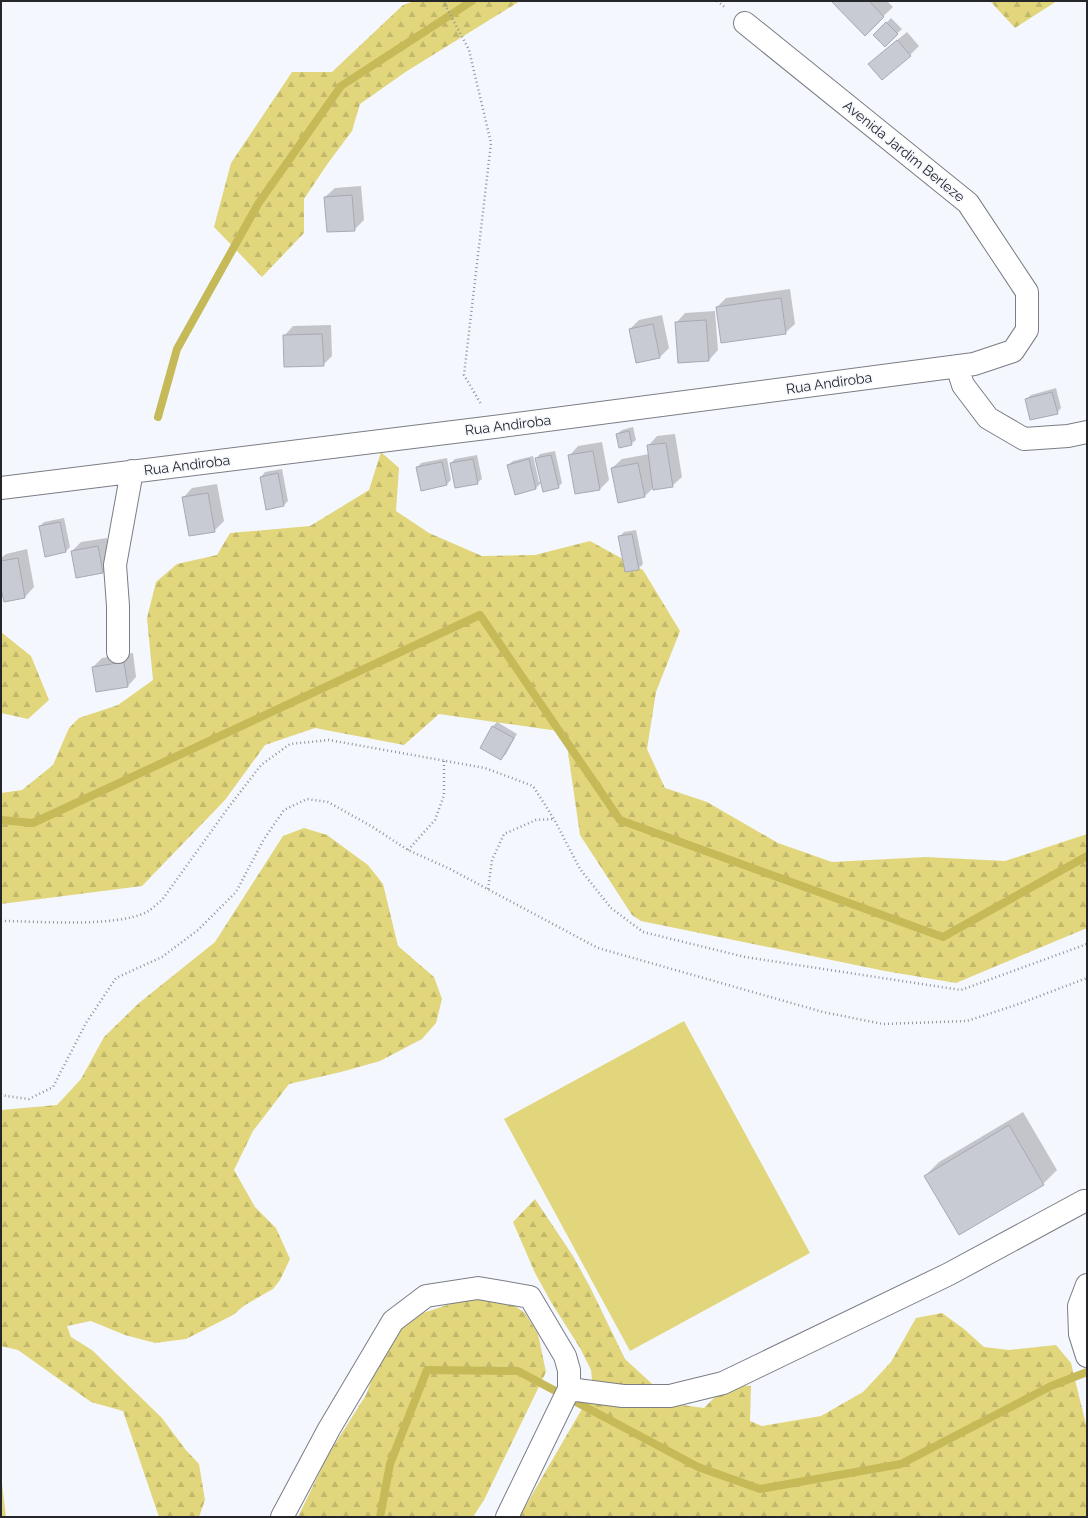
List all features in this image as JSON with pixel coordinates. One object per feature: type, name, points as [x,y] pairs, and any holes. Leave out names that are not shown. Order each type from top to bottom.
[{"type":"street","name":"Avenida Jardim Berleze","points":[[745,23],[968,203],[1027,292],[1027,330],[1013,351]]},
{"type":"street","name":"Rua Andiroba","points":[[1,488],[494,427],[974,364],[1013,351]]},
{"type":"street","points":[[957,366],[963,385],[988,418],[1024,438],[1068,436],[1087,432]]},
{"type":"street","points":[[118,652],[118,606],[115,565],[132,471]]},
{"type":"street","points":[[569,1389],[623,1396],[670,1396],[723,1383],[948,1274],[1084,1200],[1087,1200]]},
{"type":"street","points":[[1087,1285],[1079,1306],[1080,1334],[1087,1356]]},
{"type":"street","points":[[282,1517],[329,1429],[393,1321],[426,1296],[478,1288],[530,1296],[565,1356],[569,1370],[569,1389],[507,1517]]},
{"type":"path","points":[[444,1],[469,50],[491,143],[464,375],[494,427]]},
{"type":"path","points":[[1,921],[90,922],[127,919],[148,911],[162,900],[228,808],[262,765],[290,744],[329,740],[485,768],[533,786],[554,819],[580,869],[611,908],[643,932],[745,958],[961,990],[1087,944]]},
{"type":"path","points":[[408,850],[435,820],[444,795],[444,761]]},
{"type":"path","points":[[1,1094],[29,1099],[53,1087],[86,1023],[116,978],[162,957],[198,930],[236,892],[264,839],[284,810],[307,799],[328,802],[371,826],[408,850],[450,869],[598,948],[823,1012],[883,1024],[967,1021],[1016,1005],[1087,978]]},
{"type":"path","points":[[488,889],[492,860],[504,834],[536,820],[554,819]]},
{"type":"green space","points":[[414,1],[520,1],[407,71],[360,104],[352,131],[304,199],[304,233],[262,277],[214,227],[231,163],[292,72],[332,72],[403,5]]},
{"type":"green space","points":[[990,1],[1057,1],[1015,28]]},
{"type":"green space","points":[[381,452],[399,468],[396,511],[429,533],[482,556],[535,555],[590,541],[643,570],[680,631],[656,692],[647,749],[665,788],[707,802],[778,843],[832,862],[926,857],[1005,861],[1087,834],[1087,928],[956,983],[885,971],[641,921],[632,915],[580,835],[565,732],[439,714],[404,745],[315,728],[265,745],[225,800],[142,886],[1,904],[1,793],[22,790],[53,765],[69,728],[79,718],[118,705],[153,680],[147,618],[156,582],[177,564],[217,555],[230,533],[310,526],[369,490]]},
{"type":"green space","points":[[1,632],[31,656],[49,700],[28,719],[1,713]]},
{"type":"green space","points":[[304,828],[327,835],[368,865],[383,884],[398,946],[434,977],[442,999],[436,1023],[422,1039],[380,1061],[289,1084],[253,1131],[234,1170],[255,1207],[276,1228],[290,1259],[280,1280],[273,1289],[245,1305],[233,1315],[186,1339],[155,1343],[125,1335],[91,1321],[67,1326],[71,1337],[92,1350],[162,1418],[185,1449],[199,1464],[205,1500],[199,1517],[159,1517],[123,1411],[91,1402],[18,1350],[1,1346],[1,1110],[57,1105],[81,1079],[104,1037],[139,1003],[215,942],[283,836]]},
{"type":"green space","points":[[684,1021],[810,1253],[630,1351],[504,1119]]},
{"type":"green space","points":[[535,1199],[573,1256],[590,1287],[625,1359],[674,1404],[704,1408],[728,1384],[751,1386],[750,1421],[762,1426],[821,1416],[863,1392],[891,1362],[916,1318],[942,1313],[964,1329],[984,1347],[1009,1350],[1056,1345],[1071,1363],[1087,1429],[1087,1517],[519,1517],[593,1390],[591,1370],[580,1348],[551,1302],[535,1273],[513,1222]]},
{"type":"green space","points":[[502,1297],[525,1313],[538,1334],[546,1372],[484,1500],[473,1517],[298,1517],[328,1455],[366,1395],[382,1352],[411,1317],[456,1302]]},
{"type":"green space","points":[[1,1475],[6,1517],[1,1517]]},
{"type":"building","points":[[831,1],[869,1],[884,17],[865,36]]},
{"type":"building","points":[[886,22],[898,34],[885,47],[873,35]]},
{"type":"building","points":[[897,40],[911,56],[882,80],[868,64]]},
{"type":"building","points":[[352,195],[355,231],[327,232],[324,197]]},
{"type":"building","points":[[781,298],[786,334],[721,343],[716,307]]},
{"type":"building","points":[[706,320],[709,361],[678,363],[675,322]]},
{"type":"building","points":[[653,324],[660,358],[636,363],[629,329]]},
{"type":"building","points":[[322,334],[324,366],[284,367],[283,335]]},
{"type":"building","points":[[1052,392],[1058,414],[1030,420],[1025,399]]},
{"type":"building","points":[[629,431],[632,445],[619,448],[616,434]]},
{"type":"building","points":[[666,443],[673,487],[653,490],[647,445]]},
{"type":"building","points":[[593,451],[600,490],[575,494],[568,455]]},
{"type":"building","points":[[551,455],[559,488],[543,492],[535,458]]},
{"type":"building","points":[[473,459],[478,484],[455,488],[450,463]]},
{"type":"building","points":[[529,459],[536,489],[515,495],[507,465]]},
{"type":"building","points":[[442,462],[447,485],[421,491],[416,467]]},
{"type":"building","points":[[638,463],[645,497],[618,503],[611,468]]},
{"type":"building","points":[[278,473],[284,506],[266,510],[260,477]]},
{"type":"building","points":[[208,493],[215,532],[189,536],[182,497]]},
{"type":"building","points":[[60,522],[66,552],[45,557],[39,526]]},
{"type":"building","points":[[632,534],[639,570],[625,572],[618,536]]},
{"type":"building","points":[[98,546],[103,573],[76,578],[71,551]]},
{"type":"building","points":[[18,558],[25,598],[4,602],[1,589],[1,561]]},
{"type":"building","points":[[124,662],[128,687],[96,692],[92,667]]},
{"type":"building","points":[[492,726],[514,738],[501,760],[480,748]]},
{"type":"building","points":[[1009,1125],[1044,1185],[959,1235],[924,1176]]},
{"type":"waterway","points":[[158,417],[177,349],[258,204],[341,86],[472,1]]},
{"type":"waterway","points":[[1,820],[33,823],[480,615],[620,820],[943,937],[1087,856]]},
{"type":"waterway","points":[[380,1517],[390,1464],[427,1370],[518,1371],[698,1467],[760,1489],[901,1464],[1051,1386],[1087,1372]]}]
